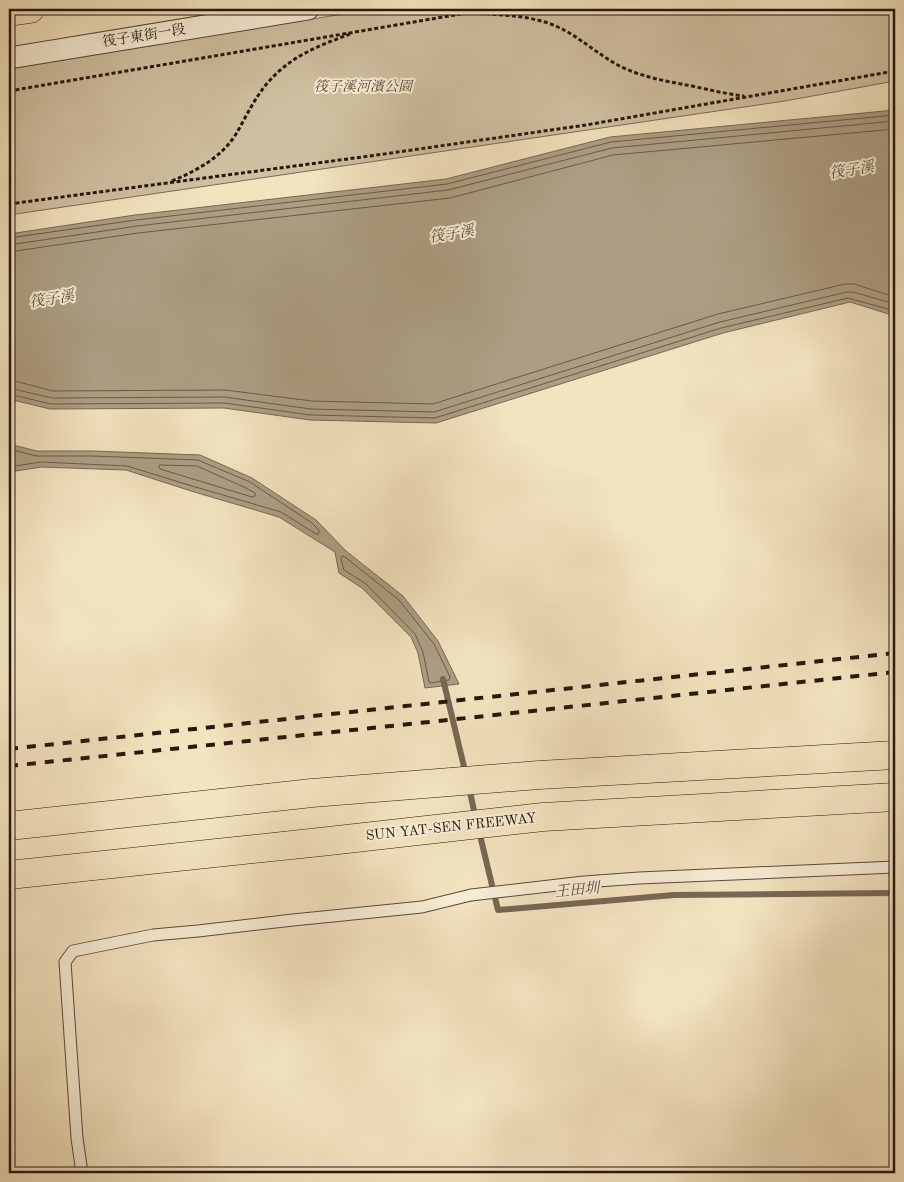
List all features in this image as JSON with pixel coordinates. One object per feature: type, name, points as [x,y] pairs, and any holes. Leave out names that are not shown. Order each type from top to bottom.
[{"type":"highway","points":[[9,12],[30,9]]},
{"type":"highway","points":[[9,826],[322,792],[539,775],[895,755]]},
{"type":"highway","name":"SUN YAT-SEN FREEWAY","points":[[9,875],[543,817],[895,797]]},
{"type":"street","name":"筏子東街一段","points":[[9,58],[308,9]]},
{"type":"lane","points":[[82,1173],[77,1138],[65,962],[73,951],[153,935],[422,907],[471,895],[584,882],[895,867]]},
{"type":"path","points":[[9,91],[490,9]]},
{"type":"path","points":[[467,12],[546,22],[560,28],[611,61],[627,69],[662,80],[728,94],[750,96]]},
{"type":"path","points":[[166,183],[190,174],[220,152],[234,136],[257,96],[270,79],[287,64],[301,54],[359,31]]},
{"type":"path","points":[[9,204],[370,156],[586,124],[895,71]]},
{"type":"green space","name":"筏子溪河濱公園","points":[[373,9],[895,9],[895,81],[785,101],[9,215],[9,69]]},
{"type":"water","name":"筏子溪","points":[[895,110],[895,316],[850,302],[723,333],[436,423],[310,420],[224,408],[50,409],[9,399],[9,234],[135,215],[446,179],[610,137]]},
{"type":"water","points":[[9,444],[37,451],[200,455],[252,478],[316,520],[346,551],[403,596],[438,641],[459,684],[425,688],[418,653],[411,637],[362,588],[339,573],[335,552],[279,517],[126,470],[41,467],[9,472]]},
{"type":"waterway","name":"王田圳","points":[[443,679],[466,775]]},
{"type":"waterway","name":"王田圳","points":[[469,788],[476,819]]},
{"type":"waterway","name":"王田圳","points":[[479,831],[498,910],[674,895],[895,893]]},
{"type":"railway","points":[[9,749],[895,653]]},
{"type":"railway","points":[[9,766],[895,672]]}]
